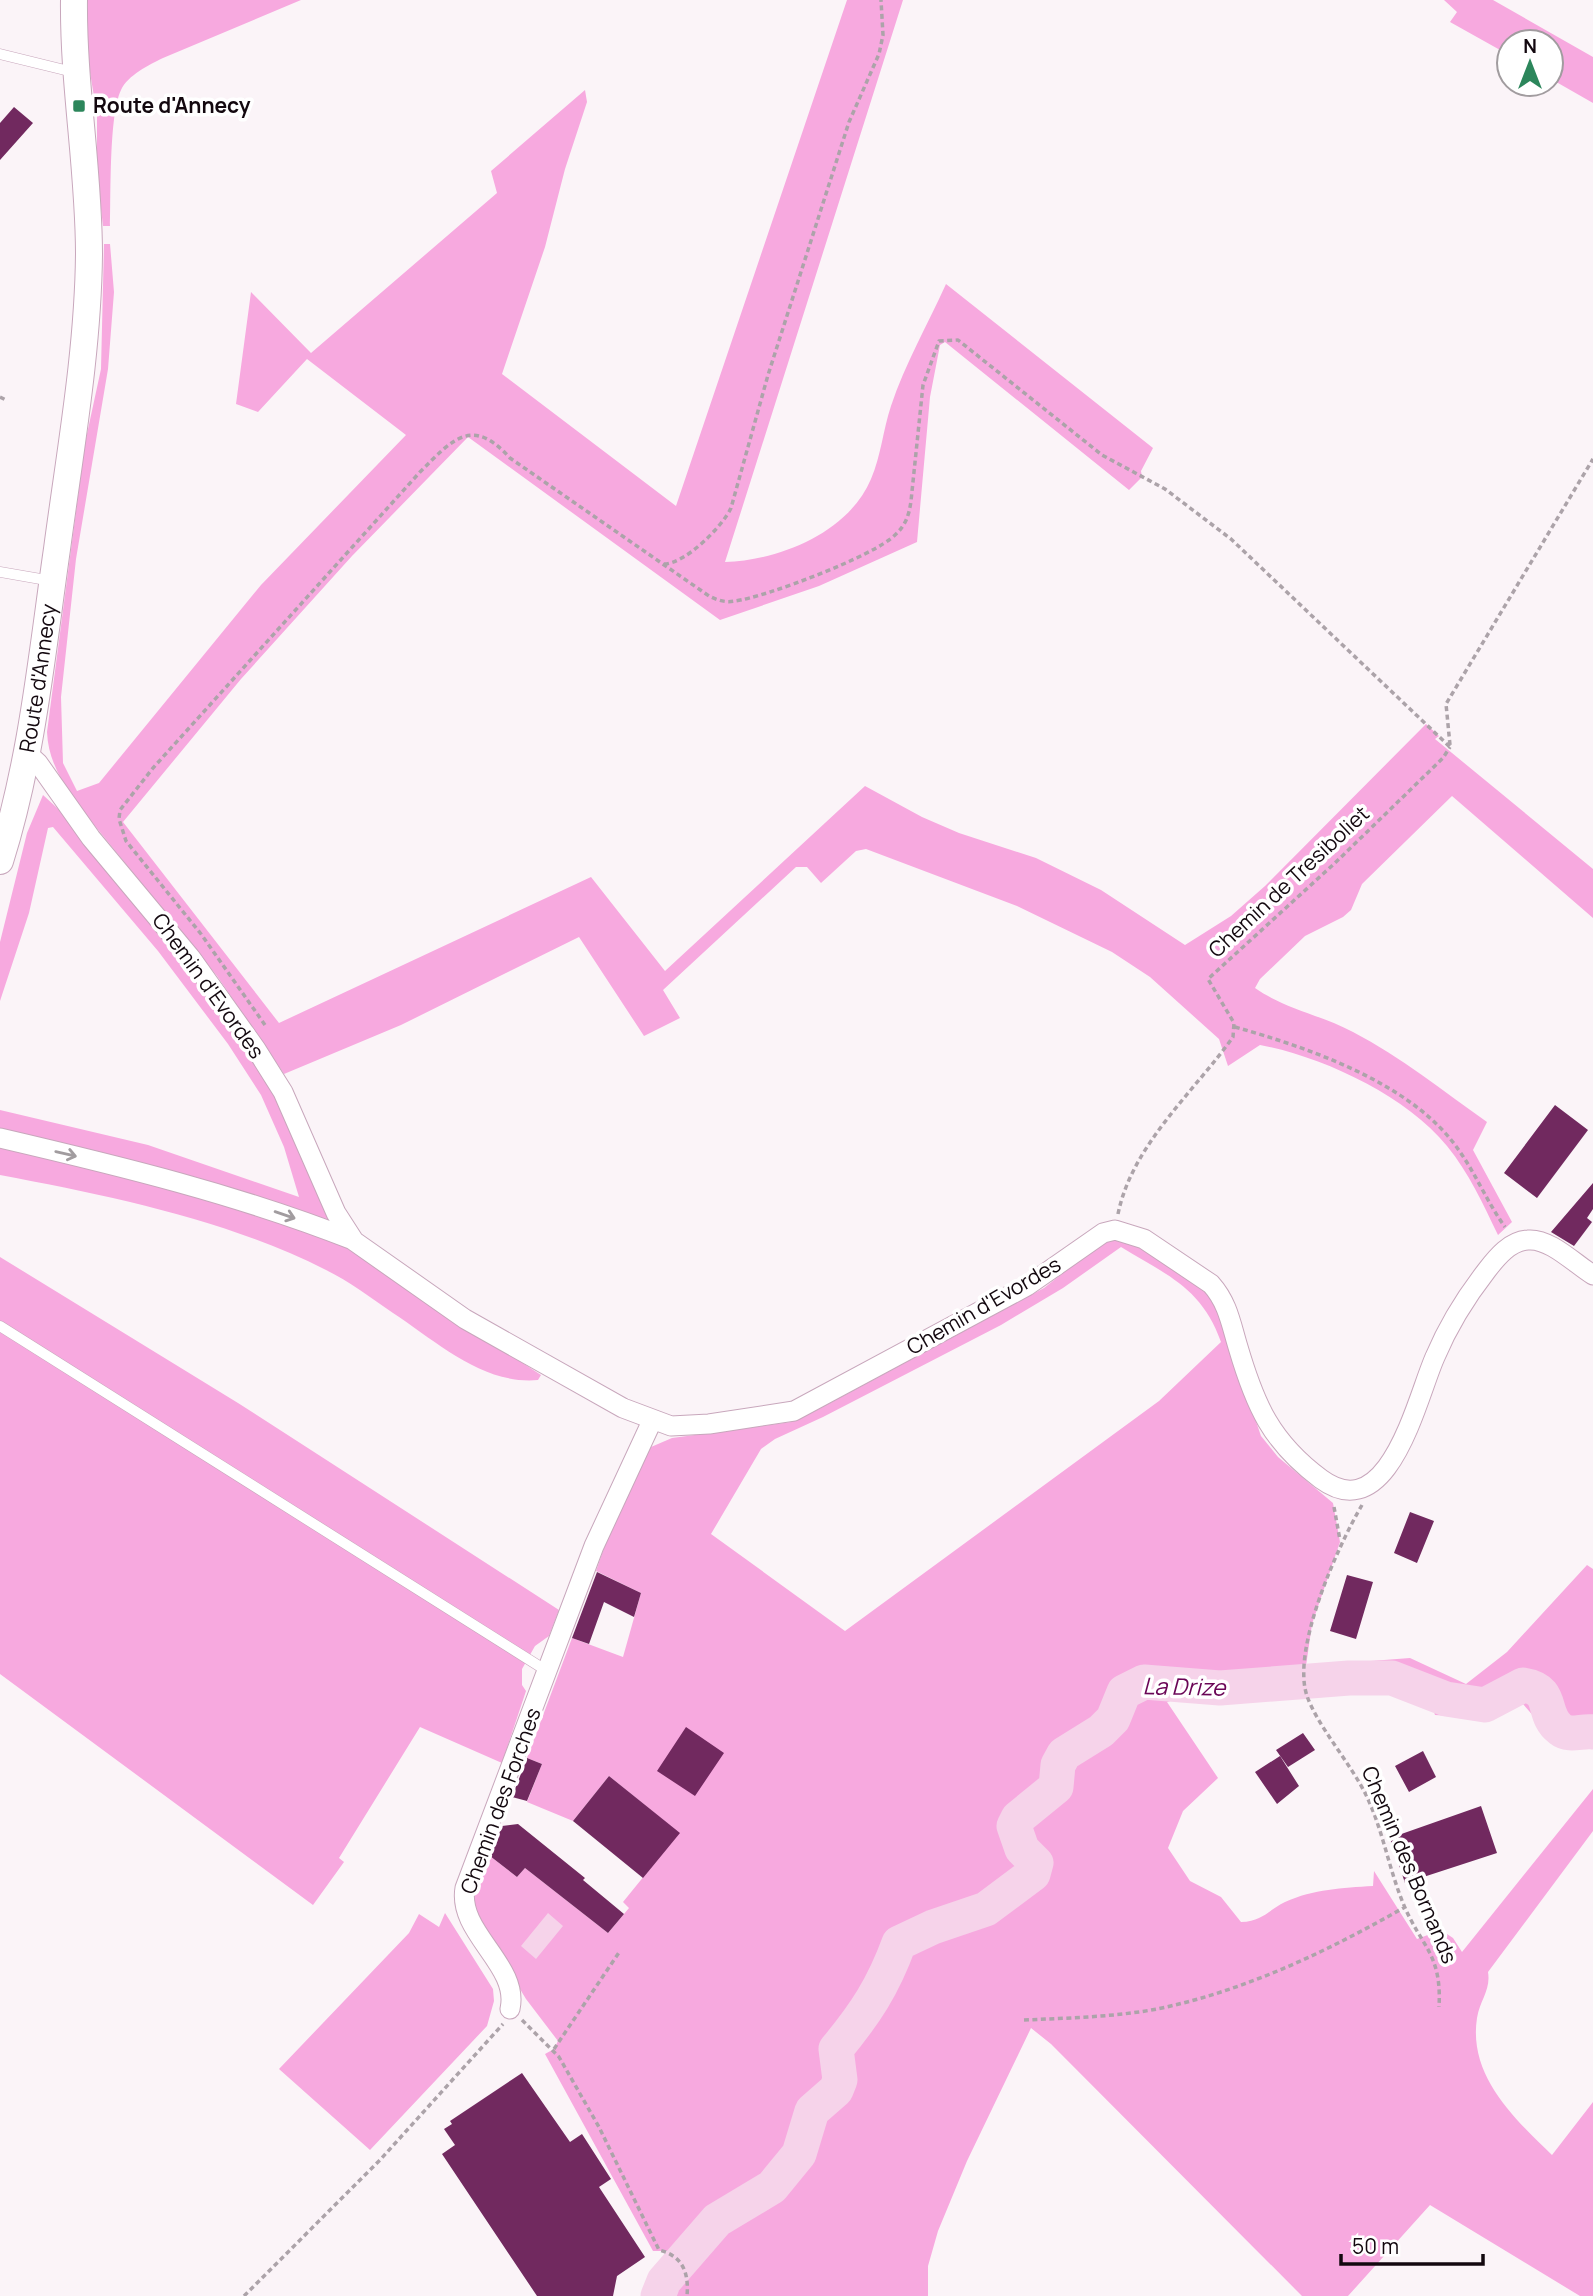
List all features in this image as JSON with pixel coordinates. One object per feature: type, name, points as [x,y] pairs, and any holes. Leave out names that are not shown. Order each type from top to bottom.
[{"type":"main road","name":"Route d'Annecy","points":[[0,861],[27,753],[87,302],[87,204],[74,0]]},
{"type":"street","name":"Chemin d'Evordes","points":[[27,753],[38,763],[91,838],[191,958],[256,1049],[283,1092],[336,1213],[354,1241]]},
{"type":"street","name":"Chemin d'Evordes","points":[[0,1138],[164,1177],[255,1204],[354,1241],[466,1319],[548,1368],[652,1421],[671,1426],[709,1424],[794,1411],[1007,1298],[1058,1266],[1095,1238],[1115,1230]]},
{"type":"street","points":[[1115,1230],[1144,1239],[1211,1284],[1219,1293],[1230,1316],[1260,1411],[1281,1443],[1324,1481],[1357,1489],[1376,1482],[1399,1449],[1453,1319],[1501,1253],[1517,1243],[1529,1240],[1549,1245],[1593,1275]]},
{"type":"street","name":"Chemin des Forches","points":[[510,2009],[510,1988],[470,1919],[463,1894],[594,1546],[652,1421]]},
{"type":"lane","points":[[0,54],[77,73]]},
{"type":"lane","points":[[0,572],[52,581]]},
{"type":"lane","points":[[0,1326],[548,1672]]},
{"type":"path","points":[[663,564],[673,564],[709,538],[724,524],[731,508],[768,375],[849,122],[878,54],[884,18],[881,0]]},
{"type":"path","points":[[256,1049],[264,1037],[266,1027],[201,934],[126,841],[118,819],[127,798],[420,472],[459,437],[481,434],[495,441],[510,458],[709,596],[732,602],[775,592],[880,547],[894,536],[909,516],[923,385],[939,341],[958,340],[970,346],[1066,428],[1122,467],[1165,489],[1231,539],[1450,747]]},
{"type":"path","points":[[0,397],[6,400]]},
{"type":"path","points":[[1450,747],[1446,704],[1593,458]]},
{"type":"path","name":"Chemin de Tresiboliet","points":[[1235,1027],[1209,979],[1335,863],[1443,758],[1450,747]]},
{"type":"path","points":[[1115,1230],[1119,1206],[1147,1149],[1166,1121],[1220,1056],[1233,1037],[1235,1027],[1325,1055],[1388,1090],[1421,1113],[1457,1147],[1490,1204],[1517,1243]]},
{"type":"path","name":"Chemin des Bornands","points":[[1324,1481],[1337,1518],[1340,1542]]},
{"type":"path","name":"Chemin des Bornands","points":[[1376,1482],[1340,1542],[1312,1624],[1304,1672],[1305,1687],[1312,1706],[1367,1796],[1405,1907],[1437,1968],[1439,2007]]},
{"type":"path","points":[[1024,2020],[1113,2015],[1155,2009],[1233,1989],[1357,1935],[1405,1907]]},
{"type":"path","points":[[554,2049],[620,1951]]},
{"type":"path","points":[[244,2296],[380,2160],[503,2023],[510,2009],[554,2049],[598,2127],[659,2250],[671,2253],[684,2267],[689,2277],[687,2296]]},
{"type":"shaded area","points":[[88,0],[301,0],[163,58],[139,71],[124,85],[114,117],[110,226],[103,226],[97,175],[97,115],[88,60]]},
{"type":"shaded area","points":[[847,0],[903,0],[725,562],[768,556],[810,540],[846,514],[860,498],[871,479],[897,390],[946,284],[1153,448],[1141,471],[1142,477],[1129,490],[945,342],[940,345],[930,397],[917,542],[819,586],[720,620],[468,437],[352,556],[241,679],[123,822],[279,1023],[591,877],[665,971],[865,786],[922,817],[959,833],[1036,858],[1101,890],[1185,945],[1231,916],[1265,886],[1426,724],[1439,736],[1435,739],[1593,869],[1593,918],[1452,796],[1362,884],[1351,910],[1343,917],[1305,936],[1260,979],[1255,988],[1371,1042],[1487,1122],[1473,1150],[1512,1222],[1498,1235],[1469,1178],[1447,1146],[1409,1110],[1386,1095],[1336,1069],[1260,1045],[1228,1066],[1219,1039],[1150,977],[1112,952],[1017,906],[866,849],[856,851],[821,883],[807,867],[796,867],[663,990],[680,1018],[644,1036],[579,937],[401,1025],[284,1074],[217,976],[73,799],[59,775],[52,759],[47,732],[85,443],[101,369],[104,244],[110,244],[114,292],[108,369],[76,559],[61,697],[63,763],[77,791],[99,783],[261,585],[406,435],[307,359],[258,412],[236,404],[251,292],[311,353],[497,193],[491,171],[585,90],[587,102],[565,169],[545,247],[502,374],[676,506]]},
{"type":"shaded area","points":[[1444,0],[1493,0],[1542,28],[1495,28],[1495,47],[1450,22],[1457,12]]},
{"type":"shaded area","points":[[1565,41],[1593,57],[1593,103],[1565,87]]},
{"type":"shaded area","points":[[43,795],[68,818],[219,1006],[282,1104],[334,1227],[0,1130],[0,1110],[148,1145],[299,1197],[284,1147],[261,1095],[228,1044],[158,951],[53,827],[48,828],[29,913],[0,1001],[0,942],[27,833]]},
{"type":"shaded area","points":[[0,1143],[274,1215],[344,1246],[541,1375],[538,1380],[518,1380],[480,1369],[444,1348],[335,1274],[248,1237],[166,1211],[0,1175]]},
{"type":"shaded area","points":[[1112,1238],[1135,1239],[1213,1295],[1261,1436],[1278,1457],[1333,1503],[1340,1542],[1312,1624],[1306,1666],[1410,1658],[1466,1684],[1507,1652],[1587,1565],[1593,1569],[1593,1749],[1556,1742],[1523,1704],[1470,1717],[1435,1715],[1432,1705],[1412,1692],[1377,1683],[1307,1684],[1167,1702],[1218,1778],[1183,1811],[1168,1848],[1190,1881],[1221,1897],[1241,1922],[1260,1918],[1285,1902],[1307,1894],[1373,1886],[1374,1871],[1417,1939],[1441,1930],[1453,1938],[1462,1952],[1593,1789],[1593,1831],[1488,1972],[1487,1990],[1478,2012],[1476,2039],[1480,2059],[1497,2095],[1523,2127],[1552,2155],[1593,2102],[1593,2296],[1580,2296],[1430,2205],[1348,2296],[1302,2296],[1051,2044],[1031,2028],[967,2161],[938,2231],[928,2266],[928,2296],[646,2296],[672,2251],[653,2251],[545,2054],[554,2049],[558,2041],[526,1999],[474,1913],[473,1899],[490,1856],[517,1877],[525,1868],[608,1933],[629,1908],[623,1902],[679,1833],[609,1776],[573,1821],[527,1802],[542,1764],[527,1758],[572,1638],[623,1657],[641,1593],[596,1571],[611,1528],[651,1447],[672,1438],[791,1422],[1044,1288],[1101,1243]],"holes":[[[1121,1247],[1168,1275],[1193,1296],[1204,1308],[1221,1342],[1159,1401],[845,1631],[711,1534],[761,1449],[775,1439],[1001,1325],[1063,1288]],[[1003,1899],[976,1921],[936,1933],[934,1921],[963,1915]]]},
{"type":"shaded area","points":[[0,1257],[238,1403],[559,1610],[549,1636],[535,1646],[522,1669],[522,1685],[526,1691],[502,1763],[420,1727],[339,1858],[344,1862],[313,1905],[0,1674]]},
{"type":"shaded area","points":[[445,1913],[493,1989],[494,2001],[487,2026],[370,2150],[279,2069],[409,1933],[419,1914],[439,1927]]},
{"type":"shaded area","points":[[548,1913],[563,1926],[536,1959],[521,1946]]},
{"type":"building","points":[[14,107],[33,123],[0,160],[0,123]]},
{"type":"building","points":[[1555,1105],[1588,1130],[1537,1198],[1504,1173]]},
{"type":"building","points":[[1593,1183],[1593,1209],[1587,1218],[1592,1222],[1574,1246],[1551,1232]]},
{"type":"building","points":[[1410,1512],[1434,1521],[1417,1563],[1394,1553]]},
{"type":"building","points":[[597,1572],[641,1593],[634,1617],[604,1602],[589,1644],[572,1638]]},
{"type":"building","points":[[1347,1575],[1373,1582],[1356,1639],[1330,1631]]},
{"type":"building","points":[[686,1727],[724,1753],[695,1796],[657,1771]]},
{"type":"building","points":[[1303,1733],[1315,1750],[1288,1767],[1276,1750]]},
{"type":"building","points":[[1423,1751],[1436,1777],[1409,1792],[1395,1766]]},
{"type":"building","points":[[1280,1756],[1299,1786],[1277,1804],[1255,1772]]},
{"type":"building","points":[[527,1758],[542,1764],[527,1801],[512,1797]]},
{"type":"building","points":[[609,1776],[680,1833],[643,1878],[573,1821]]},
{"type":"building","points":[[1481,1806],[1497,1853],[1405,1883],[1390,1838]]},
{"type":"building","points":[[518,1824],[585,1878],[583,1880],[624,1914],[608,1933],[525,1868],[517,1877],[490,1856],[502,1826]]},
{"type":"building","points":[[522,2073],[570,2142],[582,2134],[611,2179],[599,2187],[645,2257],[617,2276],[613,2296],[537,2296],[442,2154],[455,2145],[444,2129],[452,2124],[450,2121]]},
{"type":"waterway","name":"La Drize","points":[[658,2296],[664,2281],[717,2220],[772,2187],[799,2154],[812,2111],[836,2090],[840,2080],[836,2049],[872,1999],[899,1943],[933,1927],[986,1909],[1033,1874],[1036,1863],[1022,1849],[1014,1826],[1018,1818],[1056,1787],[1058,1765],[1064,1754],[1101,1731],[1113,1719],[1124,1692],[1144,1682],[1220,1688],[1349,1678],[1392,1678],[1446,1699],[1485,1705],[1523,1685],[1540,1692],[1550,1716],[1560,1729],[1572,1733],[1593,1732]]},
{"type":"place","name":"Route d'Annecy","points":[[79,106]]}]
